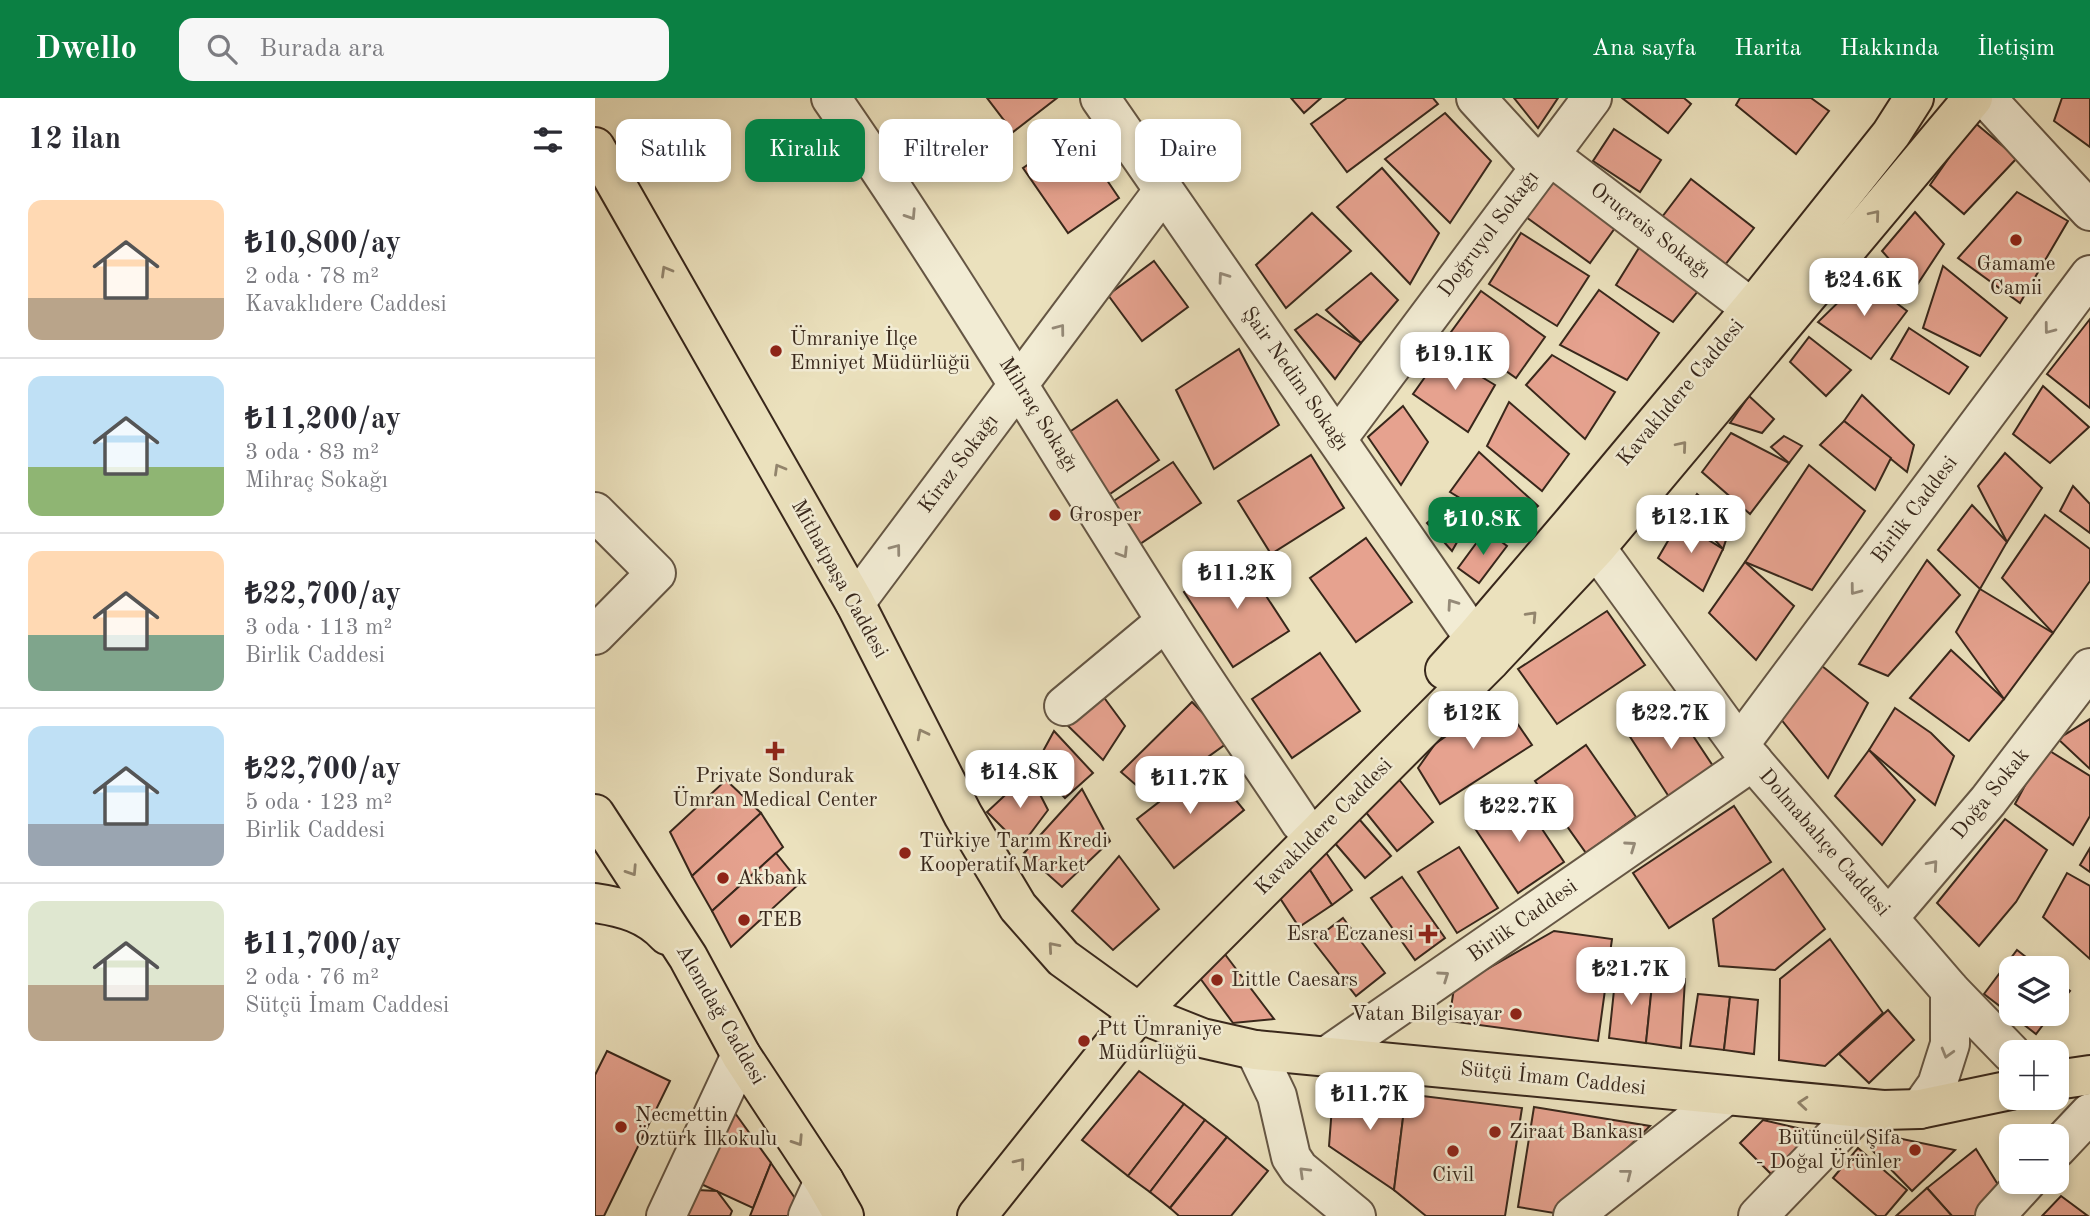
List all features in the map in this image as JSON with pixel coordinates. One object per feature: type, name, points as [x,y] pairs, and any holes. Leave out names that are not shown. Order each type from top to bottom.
[{"type":"main road","name":"Kavaklıdere Caddesi","points":[[1585,535],[1751,308],[1891,134],[1914,98]]},
{"type":"main road","name":"Kavaklıdere Caddesi","points":[[977,1216],[1139,1013],[1307,829],[1482,649],[1973,98]]},
{"type":"main road","name":"Mithatpaşa Caddesi","points":[[595,147],[855,603],[963,815],[1018,907],[1063,958],[1106,990]]},
{"type":"main road","name":"Alemdağ Caddesi","points":[[595,814],[688,957],[741,1055],[844,1216]]},
{"type":"main road","name":"Kavaklıdere Caddesi","points":[[1106,990],[1122,992],[1142,984],[1307,829]]},
{"type":"main road","points":[[595,903],[616,906],[655,921],[688,957]]},
{"type":"main road","name":"Sütçü İmam Caddesi","points":[[1106,990],[1139,1013],[1202,1038],[1255,1049],[1862,1108],[1920,1109],[1999,1093]]},
{"type":"main road","points":[[2069,1078],[2090,1074]]},
{"type":"street","name":"Mihraç Sokağı","points":[[831,98],[890,183],[1019,384],[1166,621],[1307,829]]},
{"type":"street","name":"Oruçreis Sokağı","points":[[1476,98],[1543,160],[1751,308]]},
{"type":"street","name":"Doğruyol Sokağı","points":[[1337,439],[1543,160],[1592,98]]},
{"type":"street","points":[[1986,98],[2090,211]]},
{"type":"street","name":"Şair Nedim Sokağı","points":[[1116,104],[1163,191],[1482,649]]},
{"type":"street","name":"Kiraz Sokağı","points":[[855,603],[1163,191]]},
{"type":"street","name":"Birlik Caddesi","points":[[1327,1056],[1746,753],[2090,275]]},
{"type":"street","points":[[595,512],[656,573],[595,635]]},
{"type":"street","name":"Dolmabahçe Caddesi","points":[[1585,535],[1746,753],[1950,990],[1999,1041]]},
{"type":"street","points":[[1064,706],[1166,621]]},
{"type":"street","name":"Doğa Sokak","points":[[1889,917],[1988,801],[2090,668]]},
{"type":"street","points":[[1920,1109],[1937,1086],[1950,1044],[1950,990]]},
{"type":"street","points":[[1255,1049],[1277,1096],[1291,1157],[1299,1169],[1356,1216]]},
{"type":"street","points":[[666,1216],[741,1055]]},
{"type":"street","points":[[1573,1216],[1725,1096]]},
{"type":"street","points":[[1758,1216],[1862,1108]]},
{"type":"street","points":[[2069,1135],[2090,1113]]},
{"type":"street","points":[[808,1216],[824,1181]]},
{"type":"street","points":[[1995,1216],[2015,1194]]},
{"type":"building","points":[[987,98],[1057,98],[1013,132],[1013,119],[1003,119]]},
{"type":"building","points":[[1291,98],[1321,98],[1304,113]]},
{"type":"building","points":[[1347,98],[1433,98],[1438,104],[1347,172],[1311,124]]},
{"type":"building","points":[[1514,98],[1558,98],[1538,128]]},
{"type":"building","points":[[1622,98],[1684,98],[1691,104],[1668,133]]},
{"type":"building","points":[[1740,98],[1811,98],[1829,111],[1796,154],[1736,105]]},
{"type":"building","points":[[2062,98],[2090,98],[2090,147],[2054,121]]},
{"type":"building","points":[[1445,113],[1491,161],[1450,223],[1385,159]]},
{"type":"building","points":[[1974,122],[2017,158],[1964,214],[1930,185]]},
{"type":"building","points":[[1614,129],[1661,160],[1640,192],[1593,161]]},
{"type":"building","points":[[1382,168],[1439,233],[1410,284],[1337,207]]},
{"type":"building","points":[[1557,175],[1620,221],[1590,263],[1526,217]]},
{"type":"building","points":[[1691,179],[1754,228],[1721,270],[1659,221]]},
{"type":"building","points":[[1033,182],[1108,182],[1119,198],[1068,233]]},
{"type":"building","name":"Gamame Camii","points":[[2017,192],[2068,221],[2020,303],[1958,258]]},
{"type":"building","points":[[1915,212],[1944,244],[1915,288],[1882,251]]},
{"type":"building","points":[[1312,213],[1351,251],[1286,308],[1256,265]]},
{"type":"building","points":[[1521,233],[1589,276],[1557,326],[1489,284]]},
{"type":"building","points":[[1645,238],[1703,285],[1673,322],[1616,285]]},
{"type":"building","points":[[1154,261],[1188,307],[1142,341],[1108,295]]},
{"type":"building","points":[[1943,266],[2007,318],[1980,356],[1923,328]]},
{"type":"building","points":[[1371,273],[1398,300],[1361,343],[1326,310]]},
{"type":"building","points":[[1863,278],[1907,311],[1871,359],[1818,322]]},
{"type":"building","points":[[1599,290],[1659,333],[1627,380],[1560,345]]},
{"type":"building","points":[[1481,291],[1545,337],[1516,378],[1451,332]]},
{"type":"building","points":[[1317,314],[1361,343],[1335,379],[1295,330]]},
{"type":"building","points":[[2090,319],[2090,408],[2047,374]]},
{"type":"building","points":[[1909,328],[1968,367],[1949,394],[1891,359]]},
{"type":"building","points":[[1809,337],[1851,370],[1826,396],[1790,362]]},
{"type":"building","points":[[1239,349],[1279,425],[1214,469],[1176,390]]},
{"type":"building","points":[[1442,353],[1495,385],[1468,432],[1413,394]]},
{"type":"building","points":[[1552,355],[1615,392],[1585,439],[1526,385]]},
{"type":"building","points":[[2043,386],[2089,427],[2050,463],[2013,434]]},
{"type":"building","points":[[1862,395],[1914,445],[1907,472],[1844,421]]},
{"type":"building","points":[[1749,396],[1774,419],[1762,433],[1730,423]]},
{"type":"building","points":[[1117,400],[1159,460],[1104,498],[1062,437]]},
{"type":"building","points":[[1509,402],[1569,454],[1542,491],[1487,446]]},
{"type":"building","points":[[1403,406],[1428,442],[1401,485],[1368,437]]},
{"type":"building","points":[[1844,421],[1891,458],[1875,490],[1820,445]]},
{"type":"building","points":[[1731,433],[1789,463],[1750,514],[1702,472]]},
{"type":"building","points":[[1784,436],[1802,446],[1789,463],[1771,447]]},
{"type":"building","points":[[1479,452],[1538,506],[1511,529],[1450,492]]},
{"type":"building","points":[[2005,453],[2042,488],[2007,542],[1978,486]]},
{"type":"building","points":[[1311,455],[1344,508],[1271,554],[1238,501]]},
{"type":"building","points":[[1173,462],[1201,503],[1134,548],[1106,506]]},
{"type":"building","points":[[1809,465],[1865,511],[1812,590],[1745,562]]},
{"type":"building","points":[[2073,486],[2090,504],[2090,533],[2060,511]]},
{"type":"building","points":[[1697,494],[1731,525],[1723,549],[1687,509]]},
{"type":"building","points":[[1972,505],[2007,542],[1980,589],[1938,550]]},
{"type":"building","points":[[1446,506],[1465,528],[1452,551],[1427,523]]},
{"type":"building","points":[[2045,515],[2090,549],[2090,581],[2053,633],[2002,578]]},
{"type":"building","points":[[1679,522],[1723,549],[1703,591],[1658,558]]},
{"type":"building","points":[[1486,530],[1507,546],[1479,583],[1458,568]]},
{"type":"building","points":[[1366,538],[1412,602],[1356,642],[1310,578]]},
{"type":"building","points":[[1240,556],[1289,631],[1233,667],[1184,592]]},
{"type":"building","points":[[1927,560],[1960,595],[1888,676],[1859,664]]},
{"type":"building","points":[[1745,562],[1794,606],[1756,660],[1709,613]]},
{"type":"building","points":[[1980,589],[2053,633],[2004,699],[1956,632]]},
{"type":"building","points":[[1607,611],[1645,665],[1557,724],[1518,669]]},
{"type":"building","points":[[1951,650],[2004,699],[1969,741],[1910,698]]},
{"type":"building","points":[[1320,653],[1360,711],[1292,758],[1252,699]]},
{"type":"building","points":[[1817,662],[1868,703],[1828,778],[1780,718]]},
{"type":"building","points":[[1097,688],[1125,726],[1103,760],[1062,720]]},
{"type":"building","points":[[1500,698],[1532,745],[1440,804],[1418,768],[1435,744]]},
{"type":"building","points":[[1670,701],[1717,772],[1671,800],[1625,729]]},
{"type":"building","points":[[1192,702],[1230,741],[1151,798],[1121,772]]},
{"type":"building","points":[[1895,708],[1931,733],[1954,756],[1935,805],[1869,750]]},
{"type":"building","points":[[2090,719],[2090,769],[2058,739]]},
{"type":"building","points":[[1054,731],[1093,773],[1065,798],[1035,766]]},
{"type":"building","points":[[1586,745],[1636,817],[1586,853],[1535,781]]},
{"type":"building","points":[[2045,748],[2090,776],[2090,816],[2073,845],[2015,804]]},
{"type":"building","points":[[1869,750],[1915,800],[1882,845],[1835,796]]},
{"type":"building","points":[[1207,765],[1244,810],[1174,868],[1137,819]]},
{"type":"building","points":[[1029,773],[1048,810],[1021,846],[987,812]]},
{"type":"building","points":[[1397,777],[1433,822],[1397,851],[1360,805]]},
{"type":"building","points":[[726,780],[761,813],[692,876],[670,832]]},
{"type":"building","points":[[1082,789],[1110,841],[1062,887],[1024,853]]},
{"type":"building","points":[[1520,796],[1564,862],[1518,893],[1474,827]]},
{"type":"building","points":[[1734,806],[1771,862],[1669,928],[1633,873]]},
{"type":"building","points":[[1353,812],[1391,856],[1365,878],[1327,834]]},
{"type":"building","points":[[761,813],[783,847],[712,911],[692,876]]},
{"type":"building","points":[[2005,819],[2047,850],[2016,902],[1979,946],[1937,903]]},
{"type":"building","points":[[1322,847],[1352,890],[1332,905],[1306,864]]},
{"type":"building","points":[[1459,847],[1498,908],[1457,933],[1418,872]]},
{"type":"building","points":[[2090,848],[2090,872],[2080,865]]},
{"type":"building","points":[[776,853],[800,883],[731,947],[712,911]]},
{"type":"building","points":[[1119,856],[1159,909],[1113,950],[1072,911]]},
{"type":"building","points":[[1306,864],[1332,905],[1299,927],[1272,886]]},
{"type":"building","points":[[1783,869],[1825,929],[1775,970],[1719,966],[1713,919]]},
{"type":"building","points":[[2067,873],[2090,886],[2090,959],[2043,917]]},
{"type":"building","points":[[1402,877],[1445,938],[1415,960],[1371,898]]},
{"type":"building","points":[[1343,918],[1385,973],[1356,996],[1313,941]]},
{"type":"building","points":[[1554,931],[1612,939],[1598,1041],[1449,1021],[1454,988]]},
{"type":"building","points":[[1830,939],[1883,1013],[1825,1066],[1779,1060],[1780,979]]},
{"type":"building","points":[[2017,950],[2025,956],[2012,956]]},
{"type":"building","points":[[1224,953],[1274,1019],[1233,1023],[1197,974]]},
{"type":"building","points":[[1616,971],[1653,975],[1646,1043],[1609,1038]]},
{"type":"building","points":[[1999,974],[1999,1006],[1984,994]]},
{"type":"building","points":[[1653,975],[1685,979],[1681,1048],[1646,1043]]},
{"type":"building","points":[[1698,994],[1730,997],[1724,1050],[1690,1046]]},
{"type":"building","points":[[1730,997],[1758,1000],[1754,1054],[1724,1050]]},
{"type":"building","points":[[1888,1010],[1914,1040],[1869,1083],[1839,1054]]},
{"type":"building","points":[[2026,1026],[2042,1026],[2036,1034]]},
{"type":"building","points":[[607,1051],[670,1081],[604,1216],[595,1216],[595,1075]]},
{"type":"building","points":[[1139,1071],[1184,1104],[1128,1176],[1082,1140]]},
{"type":"building","points":[[1351,1091],[1406,1094],[1394,1190],[1329,1146],[1332,1107]]},
{"type":"building","points":[[1406,1094],[1522,1108],[1505,1216],[1426,1216],[1394,1190]]},
{"type":"building","points":[[1184,1104],[1205,1120],[1150,1192],[1128,1176]]},
{"type":"building","points":[[1534,1107],[1650,1126],[1560,1214],[1518,1207]]},
{"type":"building","points":[[735,1113],[771,1163],[753,1208],[701,1184]]},
{"type":"building","points":[[1205,1120],[1227,1137],[1170,1208],[1150,1192]]},
{"type":"building","points":[[1763,1120],[1810,1131],[1818,1140],[1777,1180],[1740,1143]]},
{"type":"building","points":[[1883,1135],[1955,1150],[1912,1191],[1870,1148]]},
{"type":"building","points":[[1227,1137],[1268,1171],[1231,1216],[1179,1216],[1170,1208]]},
{"type":"building","points":[[1858,1148],[1907,1190],[1885,1216],[1877,1216],[1833,1178]]},
{"type":"building","points":[[1976,1149],[1999,1186],[1999,1194],[2005,1196],[1982,1216],[1952,1216],[1927,1188]]},
{"type":"building","points":[[771,1163],[801,1207],[797,1216],[750,1216]]},
{"type":"building","points":[[1927,1188],[1952,1216],[1896,1216]]},
{"type":"building","points":[[697,1190],[717,1191],[732,1211],[730,1216],[686,1216]]},
{"type":"building","points":[[2061,1196],[2088,1216],[2042,1216]]},
{"type":"place","name":"Gamame Camii","points":[[2016,240]]},
{"type":"place","name":"Ümraniye İlçe Emniyet Müdürlüğü","points":[[776,351]]},
{"type":"place","name":"Grosper","points":[[1055,515]]},
{"type":"place","name":"Private Sondurak Ümran Medical Center","points":[[775,751]]},
{"type":"place","name":"Türkiye Tarım Kredi Kooperatif Market","points":[[905,853]]},
{"type":"place","name":"Akbank","points":[[723,878]]},
{"type":"place","name":"TEB","points":[[744,920]]},
{"type":"place","name":"Esra Eczanesi","points":[[1428,934]]},
{"type":"place","name":"Little Caesars","points":[[1217,980]]},
{"type":"place","name":"Vatan Bilgisayar","points":[[1516,1014]]},
{"type":"place","name":"Ptt Ümraniye Müdürlüğü","points":[[1084,1041]]},
{"type":"place","name":"Necmettin Öztürk İlkokulu","points":[[621,1127]]},
{"type":"place","name":"Ziraat Bankası","points":[[1495,1132]]},
{"type":"place","name":"Bütüncül Şifa - Doğal Ürünler","points":[[1915,1150]]},
{"type":"place","name":"Civil","points":[[1453,1151]]}]
